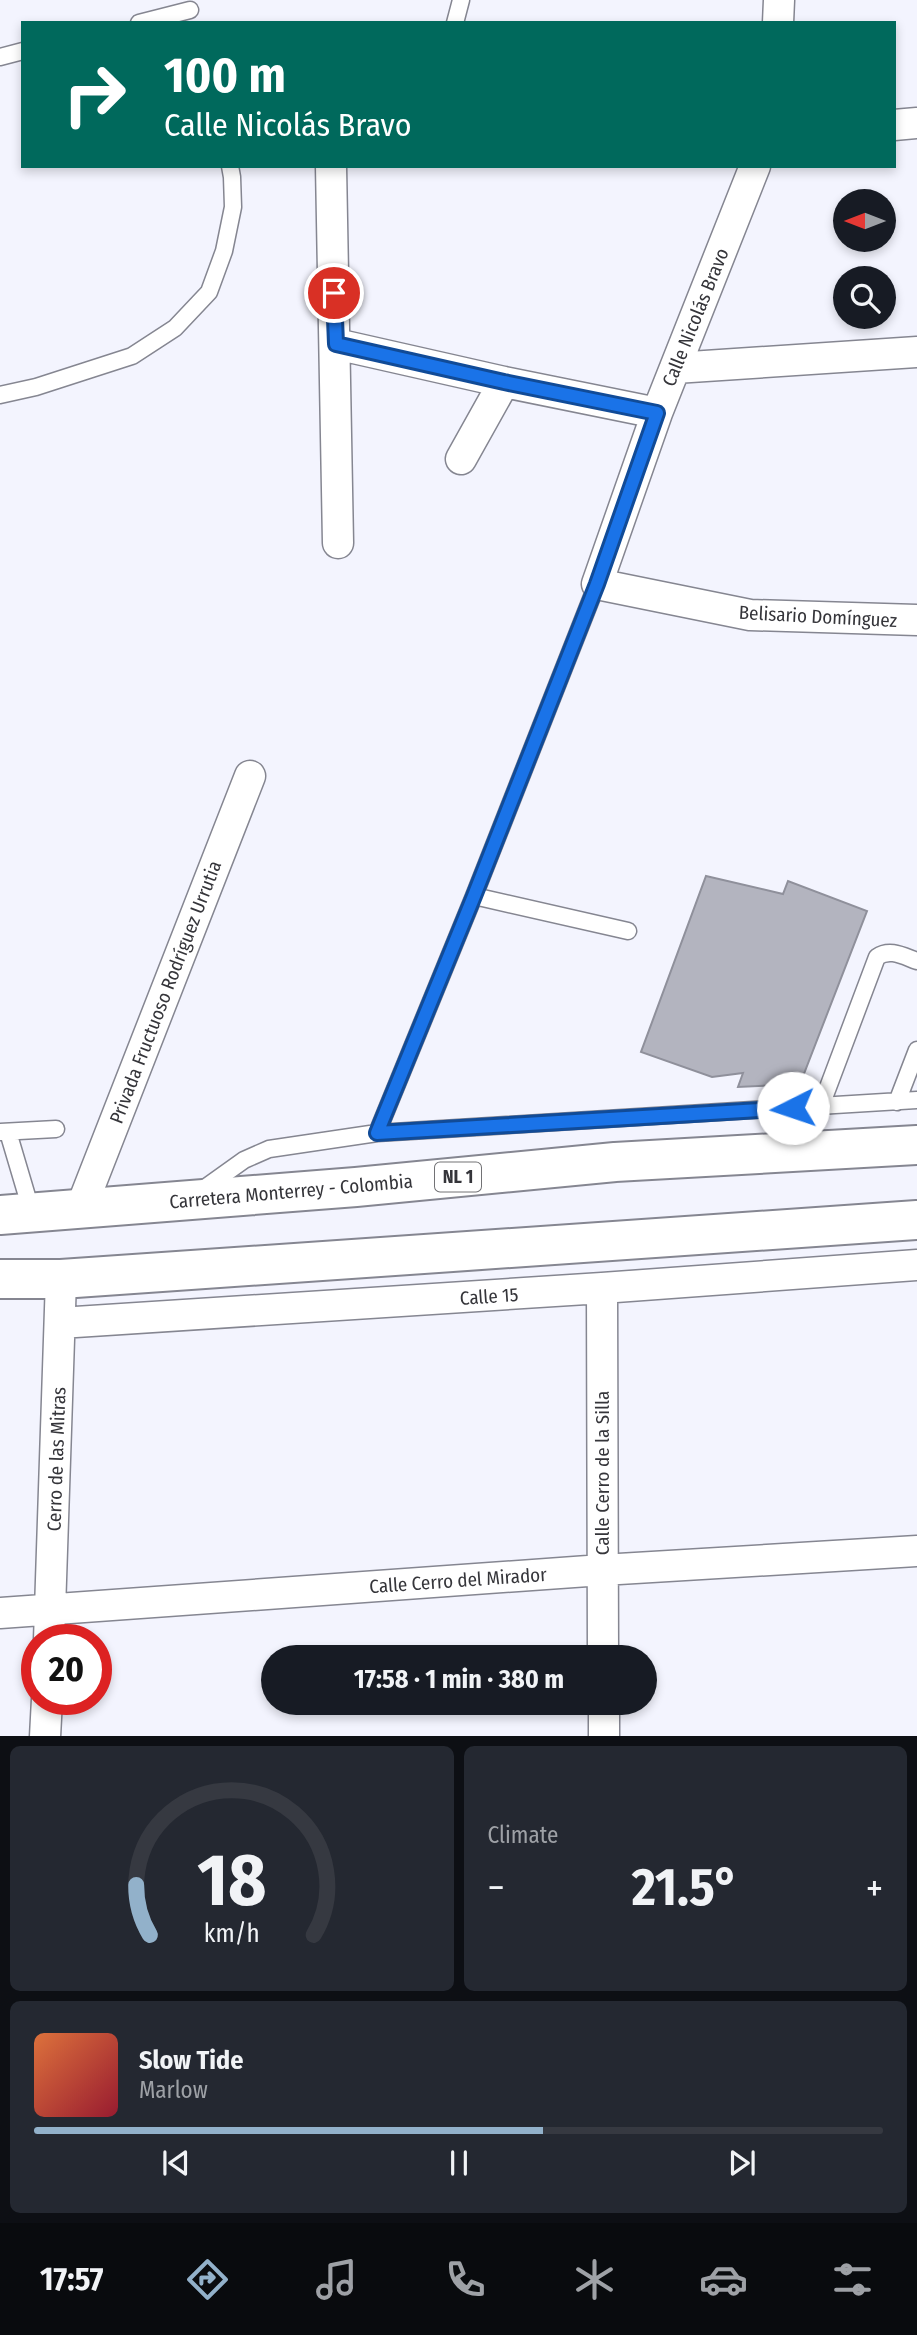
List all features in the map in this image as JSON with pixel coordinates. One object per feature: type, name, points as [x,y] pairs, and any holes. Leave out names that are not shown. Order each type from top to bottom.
[{"type":"main road","name":"Carretera Monterrey - Colombia","points":[[16,1214],[356,1187],[615,1162],[917,1145]]},
{"type":"main road","points":[[0,1279],[61,1279],[917,1220]]},
{"type":"street","points":[[778,21],[779,0]]},
{"type":"street","points":[[896,125],[917,123]]},
{"type":"street","points":[[331,168],[338,543]]},
{"type":"street","name":"Calle Nicolás Bravo","points":[[597,584],[657,413],[754,168]]},
{"type":"street","points":[[336,344],[657,413]]},
{"type":"street","points":[[675,368],[917,352]]},
{"type":"street","points":[[461,459],[504,382]]},
{"type":"street","name":"Belisario Domínguez","points":[[597,584],[750,615],[917,620]]},
{"type":"street","name":"Privada Fructuoso Rodríguez Urrutia","points":[[81,1208],[250,776]]},
{"type":"street","name":"Calle 15","points":[[60,1323],[917,1265]]},
{"type":"street","name":"Cerro de las Mitras","points":[[50,1624],[61,1279]]},
{"type":"street","name":"Calle Cerro de la Silla","points":[[602,1288],[603,1645]]},
{"type":"street","name":"Calle Cerro del Mirador","points":[[0,1613],[602,1570],[917,1551]]},
{"type":"street","points":[[45,1736],[46,1715]]},
{"type":"street","points":[[604,1715],[604,1736]]},
{"type":"lane","points":[[456,21],[461,0]]},
{"type":"lane","points":[[148,21],[190,11]]},
{"type":"lane","points":[[0,57],[21,52]]},
{"type":"lane","points":[[0,395],[36,387],[132,356],[175,328],[209,292],[224,251],[233,207],[230,168]]},
{"type":"lane","name":"Calle Nicolás Bravo","points":[[377,1133],[597,584]]},
{"type":"lane","points":[[474,896],[628,931]]},
{"type":"lane","points":[[821,1106],[877,957],[884,952],[892,952],[917,961]]},
{"type":"lane","points":[[897,1101],[917,1050]]},
{"type":"lane","points":[[188,1200],[244,1160],[269,1149],[377,1133],[917,1100]]},
{"type":"lane","points":[[16,1214],[4,1132],[57,1129]]},
{"type":"building","points":[[706,876],[783,894],[788,881],[867,911],[800,1084],[738,1087],[743,1073],[712,1077],[641,1052]]},
{"type":"route","points":[[334,293],[336,344],[657,413],[597,584],[377,1133],[793,1108]]}]
